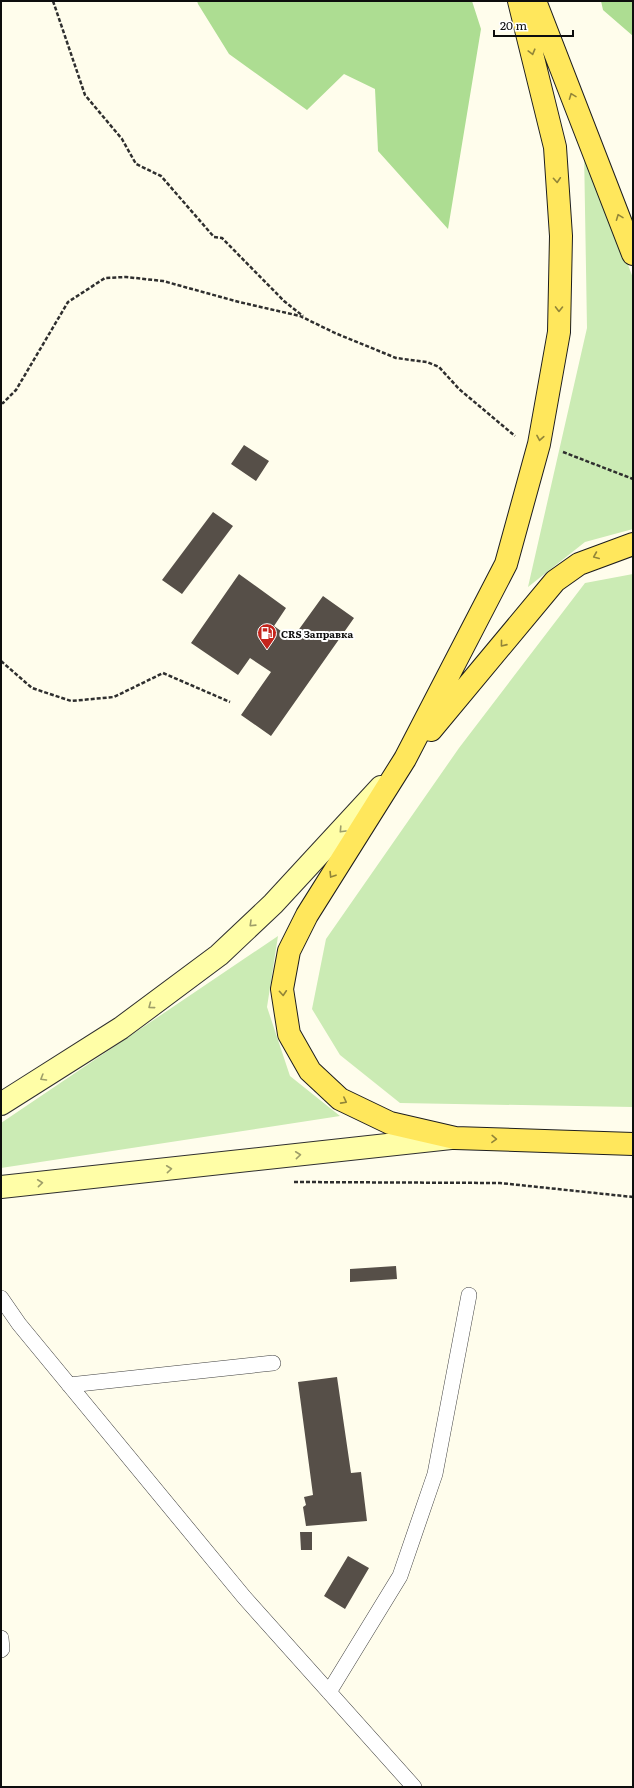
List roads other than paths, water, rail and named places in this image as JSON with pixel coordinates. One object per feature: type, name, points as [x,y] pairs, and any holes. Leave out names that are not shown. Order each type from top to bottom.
[{"type":"main road","points":[[455,1138],[390,1123],[340,1099],[310,1071],[289,1034],[282,989],[289,951],[307,915],[405,759],[506,564],[539,444],[559,332],[561,236],[555,147],[519,1]]},
{"type":"main road","points":[[535,1],[633,254]]},
{"type":"main road","points":[[1,1104],[121,1028],[220,955],[288,887],[405,759],[483,669],[555,581],[579,564],[633,544]]},
{"type":"main road","points":[[1,1187],[455,1138],[633,1144]]},
{"type":"lane","points":[[329,1692],[400,1576],[435,1474],[469,1295]]},
{"type":"lane","points":[[1,1298],[19,1324],[244,1597],[414,1787]]},
{"type":"lane","points":[[69,1385],[274,1363]]},
{"type":"lane","points":[[1,1638],[1,1650]]},
{"type":"place","name":"CRS Заправка","points":[[267,650]]}]
